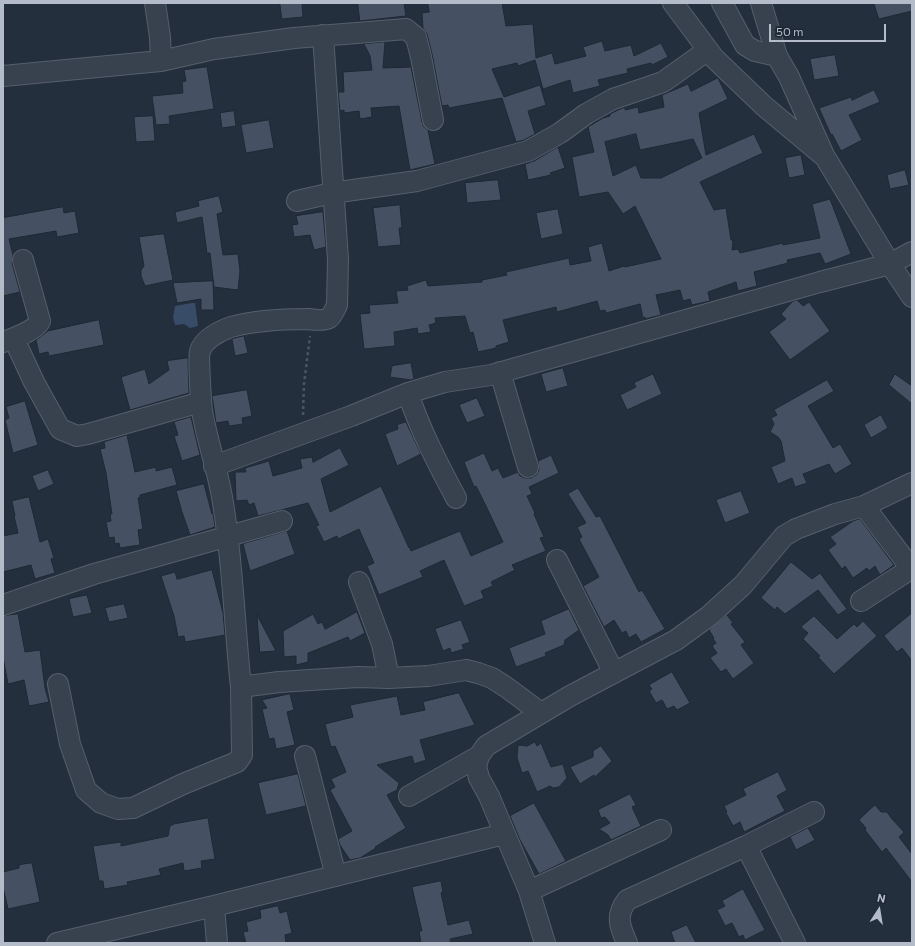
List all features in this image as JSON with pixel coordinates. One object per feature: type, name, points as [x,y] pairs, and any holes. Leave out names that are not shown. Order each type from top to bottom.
[{"type":"street","points":[[155,3],[160,37],[161,61]]},
{"type":"street","points":[[673,3],[714,58],[764,106],[825,157]]},
{"type":"street","points":[[722,3],[745,45],[755,51],[777,56]]},
{"type":"street","points":[[761,3],[777,56],[789,77],[825,157],[890,264],[912,297]]},
{"type":"street","points":[[3,76],[161,61],[214,49],[323,34],[406,29],[416,37],[433,120]]},
{"type":"street","points":[[58,684],[70,744],[86,790],[102,803],[118,809],[133,808],[183,784],[237,762],[242,755],[241,686],[228,536],[222,495],[206,432],[201,402],[199,351],[207,341],[229,328],[253,322],[280,318],[321,320],[328,318],[334,312],[337,305],[338,260],[332,193],[323,34]]},
{"type":"street","points":[[297,201],[332,193],[417,181],[528,151],[560,133],[586,114],[613,99],[663,82],[708,50]]},
{"type":"street","points":[[214,466],[303,434],[408,393],[445,382],[500,372],[890,264],[912,252]]},
{"type":"street","points":[[23,260],[40,321],[37,326],[9,340],[60,429],[77,436],[88,434],[201,402]]},
{"type":"street","points":[[500,372],[528,467]]},
{"type":"street","points":[[408,393],[414,413],[456,498]]},
{"type":"street","points":[[545,943],[529,892],[489,796],[479,778],[476,766],[479,756],[486,746],[570,696],[676,640],[709,616],[743,585],[784,536],[810,523],[864,506],[912,483]]},
{"type":"street","points":[[861,601],[906,572],[908,569],[907,563],[864,506]]},
{"type":"street","points":[[3,605],[94,574],[282,521]]},
{"type":"street","points":[[557,560],[614,673]]},
{"type":"street","points":[[359,582],[382,644],[388,678]]},
{"type":"street","points":[[241,686],[358,677],[388,678],[428,676],[466,670],[492,678],[541,713]]},
{"type":"street","points":[[305,756],[336,876]]},
{"type":"street","points":[[409,796],[479,756]]},
{"type":"street","points":[[627,943],[619,921],[621,908],[627,900],[746,846],[814,812]]},
{"type":"street","points":[[529,892],[661,830]]},
{"type":"street","points":[[57,943],[214,906],[504,834]]},
{"type":"street","points":[[746,846],[795,943]]},
{"type":"street","points":[[214,906],[217,943]]},
{"type":"path","points":[[303,434],[304,384],[309,341],[312,330],[321,320]]},
{"type":"water","points":[[195,303],[198,326],[190,328],[184,324],[175,325],[173,317],[175,306]]},
{"type":"building","points":[[280,3],[302,3],[303,17],[282,19]]},
{"type":"building","points":[[358,3],[404,3],[406,16],[360,21]]},
{"type":"building","points":[[428,3],[502,3],[506,26],[533,24],[536,58],[552,53],[555,64],[586,56],[583,47],[602,41],[605,51],[631,45],[634,56],[661,43],[668,57],[652,65],[651,63],[627,69],[628,73],[598,80],[600,86],[573,93],[570,80],[543,89],[535,60],[518,66],[517,63],[492,69],[504,97],[540,85],[546,105],[528,111],[535,134],[524,140],[516,142],[502,98],[449,108],[448,105],[442,106],[432,54],[427,34],[423,28],[422,13],[429,12]]},
{"type":"building","points":[[874,3],[912,3],[912,11],[879,19]]},
{"type":"building","points":[[385,42],[383,68],[411,67],[422,122],[424,127],[428,130],[435,164],[410,170],[399,106],[371,108],[372,117],[360,119],[359,111],[344,113],[344,110],[340,111],[338,92],[344,92],[343,72],[372,70],[370,56],[364,44]]},
{"type":"building","points":[[835,55],[839,76],[814,80],[810,59]]},
{"type":"building","points":[[207,67],[214,109],[169,116],[170,124],[156,125],[152,96],[183,93],[182,82],[186,81],[184,70]]},
{"type":"building","points":[[718,78],[728,99],[699,113],[706,155],[754,134],[763,153],[700,182],[714,210],[726,208],[731,240],[733,240],[732,250],[738,249],[740,253],[783,243],[783,245],[820,238],[812,204],[830,199],[851,254],[825,264],[820,253],[787,260],[788,263],[754,272],[757,286],[738,291],[736,282],[708,292],[710,301],[692,305],[690,299],[683,301],[680,290],[656,295],[661,315],[645,319],[645,317],[643,318],[640,304],[606,313],[605,310],[600,311],[597,301],[557,312],[556,307],[503,320],[509,342],[496,346],[496,348],[478,352],[473,332],[470,333],[465,316],[435,318],[436,323],[429,325],[431,332],[418,334],[417,328],[394,332],[395,346],[364,349],[360,314],[370,313],[369,305],[398,303],[396,291],[408,290],[407,286],[426,280],[428,286],[482,282],[482,280],[507,275],[506,272],[569,258],[570,265],[591,261],[588,247],[602,243],[609,271],[624,266],[661,259],[635,206],[623,214],[608,192],[579,197],[572,157],[594,152],[588,127],[603,118],[610,116],[610,114],[625,107],[625,110],[638,107],[639,113],[664,107],[662,95],[688,84],[691,91]],"holes":[[[636,134],[640,150],[693,139],[702,158],[661,178],[641,178],[636,165],[613,176],[605,142]]]},
{"type":"building","points":[[874,90],[880,102],[849,115],[862,140],[841,151],[832,134],[831,135],[819,108],[851,97],[852,100]]},
{"type":"building","points":[[234,111],[236,126],[222,128],[220,113]]},
{"type":"building","points":[[153,116],[155,141],[136,142],[134,117]]},
{"type":"building","points":[[269,120],[274,148],[246,153],[241,125]]},
{"type":"building","points":[[558,147],[565,168],[550,173],[551,175],[528,180],[525,164],[534,161]]},
{"type":"building","points":[[801,155],[805,175],[789,178],[785,158]]},
{"type":"building","points":[[905,170],[909,185],[890,189],[887,175]]},
{"type":"building","points":[[498,180],[501,200],[467,203],[465,183]]},
{"type":"building","points":[[219,196],[223,212],[217,214],[223,255],[238,254],[240,271],[238,290],[214,287],[210,253],[207,253],[202,217],[177,223],[175,212],[199,206],[198,201]]},
{"type":"building","points":[[400,205],[402,228],[399,228],[401,245],[378,247],[373,208]]},
{"type":"building","points":[[63,207],[64,213],[75,211],[79,233],[57,237],[56,231],[9,239],[13,255],[12,263],[20,292],[3,296],[3,218]]},
{"type":"building","points":[[558,209],[563,234],[541,239],[536,213]]},
{"type":"building","points":[[323,212],[326,247],[314,250],[310,235],[294,237],[292,225],[298,224],[296,216]]},
{"type":"building","points":[[164,234],[173,280],[145,286],[141,276],[141,270],[144,266],[139,237]]},
{"type":"building","points":[[213,281],[214,310],[201,310],[201,299],[177,303],[173,283]]},
{"type":"building","points":[[797,300],[803,306],[809,302],[830,331],[790,360],[769,332],[786,319],[781,314],[792,302]]},
{"type":"building","points":[[99,320],[104,345],[49,356],[48,352],[39,354],[36,340],[48,331]]},
{"type":"building","points":[[244,336],[248,353],[235,356],[232,339]]},
{"type":"building","points":[[188,358],[189,393],[130,410],[121,377],[145,369],[149,384],[169,370],[167,361]]},
{"type":"building","points":[[411,363],[414,379],[411,380],[390,377],[392,366]]},
{"type":"building","points":[[563,368],[568,386],[546,392],[541,374]]},
{"type":"building","points":[[653,374],[662,394],[627,410],[620,395],[636,387],[634,383]]},
{"type":"building","points":[[895,374],[912,386],[912,404],[889,385]]},
{"type":"building","points":[[827,380],[834,391],[808,406],[833,448],[840,444],[852,464],[835,474],[829,464],[803,474],[807,483],[795,487],[792,478],[778,484],[771,467],[785,461],[781,441],[770,432],[774,424],[771,418],[777,415],[774,410]]},
{"type":"building","points":[[247,390],[252,416],[242,418],[243,424],[229,426],[228,421],[216,423],[212,396]]},
{"type":"building","points":[[477,398],[485,416],[467,423],[459,405]]},
{"type":"building","points":[[25,401],[38,445],[13,453],[5,420],[9,418],[6,407]]},
{"type":"building","points":[[881,415],[888,428],[871,438],[864,425]]},
{"type":"building","points":[[191,417],[200,455],[182,461],[174,436],[178,435],[174,422]]},
{"type":"building","points":[[406,422],[421,454],[397,466],[385,434],[398,429],[397,425]]},
{"type":"building","points":[[127,435],[135,472],[156,467],[156,471],[172,467],[177,485],[140,495],[140,498],[138,498],[143,529],[138,530],[140,545],[120,548],[119,543],[115,544],[114,537],[109,538],[106,522],[111,521],[110,514],[112,514],[106,473],[100,449],[105,448],[104,442]]},
{"type":"building","points":[[340,448],[349,465],[321,479],[330,512],[381,486],[411,551],[460,531],[471,556],[503,542],[476,486],[474,487],[464,462],[484,453],[492,471],[498,468],[503,478],[518,472],[520,476],[531,478],[536,475],[539,470],[538,461],[551,455],[559,473],[529,487],[532,494],[527,496],[544,537],[540,538],[546,551],[512,565],[515,570],[491,582],[493,586],[481,591],[484,598],[464,606],[444,560],[420,571],[423,577],[379,595],[367,566],[374,563],[359,529],[338,539],[337,536],[324,542],[316,526],[319,525],[308,503],[258,516],[254,503],[249,505],[247,500],[236,501],[235,472],[246,472],[245,468],[269,461],[273,476],[302,468],[300,459],[312,457],[313,462]]},
{"type":"building","points":[[48,470],[54,484],[38,491],[32,476]]},
{"type":"building","points":[[204,484],[212,514],[213,513],[215,527],[190,535],[176,491]]},
{"type":"building","points":[[578,488],[596,517],[600,516],[639,592],[642,590],[665,629],[641,642],[636,634],[629,638],[626,631],[622,633],[614,620],[604,627],[583,586],[599,577],[579,539],[582,537],[577,527],[586,523],[568,494]]},
{"type":"building","points":[[741,491],[750,513],[725,523],[716,500]]},
{"type":"building","points":[[29,497],[40,542],[48,539],[54,558],[51,559],[55,573],[35,579],[31,565],[3,572],[3,536],[18,533],[12,501]]},
{"type":"building","points":[[860,519],[894,565],[880,575],[875,566],[869,571],[867,568],[853,578],[845,566],[842,569],[828,550],[836,544],[830,537],[853,521]]},
{"type":"building","points":[[287,531],[295,554],[250,571],[243,544]]},
{"type":"building","points":[[791,562],[812,579],[820,573],[847,609],[838,615],[818,590],[785,614],[777,607],[775,610],[761,598]]},
{"type":"building","points":[[212,570],[223,613],[225,635],[185,642],[184,636],[178,637],[174,616],[161,576],[175,572],[177,579]]},
{"type":"building","points":[[87,595],[92,613],[73,617],[69,599]]},
{"type":"building","points":[[124,604],[128,618],[109,622],[105,608]]},
{"type":"building","points":[[569,609],[579,630],[565,640],[564,645],[545,653],[546,656],[516,667],[509,648],[545,634],[541,621]]},
{"type":"building","points":[[357,612],[365,633],[350,641],[348,637],[308,653],[308,662],[296,665],[296,656],[284,657],[283,631],[313,614],[318,624],[322,622],[325,629]]},
{"type":"building","points":[[912,613],[912,661],[902,648],[897,652],[884,636]]},
{"type":"building","points":[[18,614],[25,652],[40,650],[45,688],[49,702],[29,706],[24,680],[8,684],[3,657],[3,616]]},
{"type":"building","points":[[257,615],[276,651],[260,652]]},
{"type":"building","points":[[727,615],[733,623],[731,624],[745,642],[741,645],[754,663],[733,679],[726,669],[721,672],[710,658],[717,653],[712,646],[716,643],[709,630]]},
{"type":"building","points":[[814,616],[837,639],[854,624],[857,627],[863,621],[877,636],[834,674],[818,657],[820,656],[803,639],[808,633],[801,627]]},
{"type":"building","points":[[461,620],[470,642],[462,645],[464,649],[451,653],[450,648],[443,651],[435,629]]},
{"type":"building","points":[[672,672],[690,703],[677,710],[674,706],[667,709],[662,700],[656,703],[649,691],[652,689],[649,685]]},
{"type":"building","points":[[459,693],[475,725],[420,740],[426,760],[414,764],[412,756],[377,765],[399,783],[397,790],[387,795],[406,828],[360,858],[350,860],[340,845],[338,839],[352,831],[330,790],[335,787],[331,779],[346,772],[335,746],[331,747],[325,724],[353,717],[350,705],[397,696],[401,715],[425,710],[423,702]]},
{"type":"building","points":[[290,694],[294,710],[287,712],[295,745],[276,749],[274,738],[269,739],[262,709],[267,708],[262,700]]},
{"type":"building","points":[[535,742],[537,746],[541,743],[551,767],[563,764],[567,778],[559,787],[553,788],[550,786],[537,792],[528,771],[522,773],[517,758],[518,745],[527,746]]},
{"type":"building","points":[[601,746],[612,761],[595,777],[594,775],[580,784],[570,767],[593,757],[593,751]]},
{"type":"building","points":[[778,772],[787,790],[777,796],[785,811],[744,832],[740,822],[733,826],[724,806],[746,795],[743,789]]},
{"type":"building","points":[[298,774],[306,806],[266,815],[258,783]]},
{"type":"building","points":[[630,794],[636,805],[632,807],[641,826],[611,840],[608,835],[599,829],[610,823],[605,817],[601,818],[598,810]]},
{"type":"building","points":[[534,803],[566,861],[539,874],[520,840],[510,816]]},
{"type":"building","points":[[875,805],[881,812],[887,812],[904,832],[899,837],[912,854],[912,882],[886,848],[882,852],[859,820]]},
{"type":"building","points":[[208,818],[215,859],[201,861],[202,868],[184,871],[183,863],[159,869],[161,875],[127,882],[128,885],[104,889],[103,881],[99,881],[93,846],[121,842],[121,846],[168,836],[170,826],[174,824]]},
{"type":"building","points":[[808,828],[815,840],[796,850],[790,837]]},
{"type":"building","points":[[32,863],[40,902],[8,909],[3,887],[3,872],[19,868],[19,865]]},
{"type":"building","points":[[441,881],[443,892],[441,893],[448,925],[469,920],[473,934],[450,939],[451,942],[421,943],[419,931],[422,931],[412,887]]},
{"type":"building","points":[[743,889],[765,930],[745,940],[743,935],[739,937],[732,923],[725,926],[717,910],[725,906],[722,901]]},
{"type":"building","points":[[278,906],[280,913],[287,911],[292,933],[285,935],[286,943],[246,943],[243,932],[248,931],[246,922],[261,918],[260,910]]},
{"type":"building","points":[[687,925],[696,943],[675,943],[671,932]]}]
